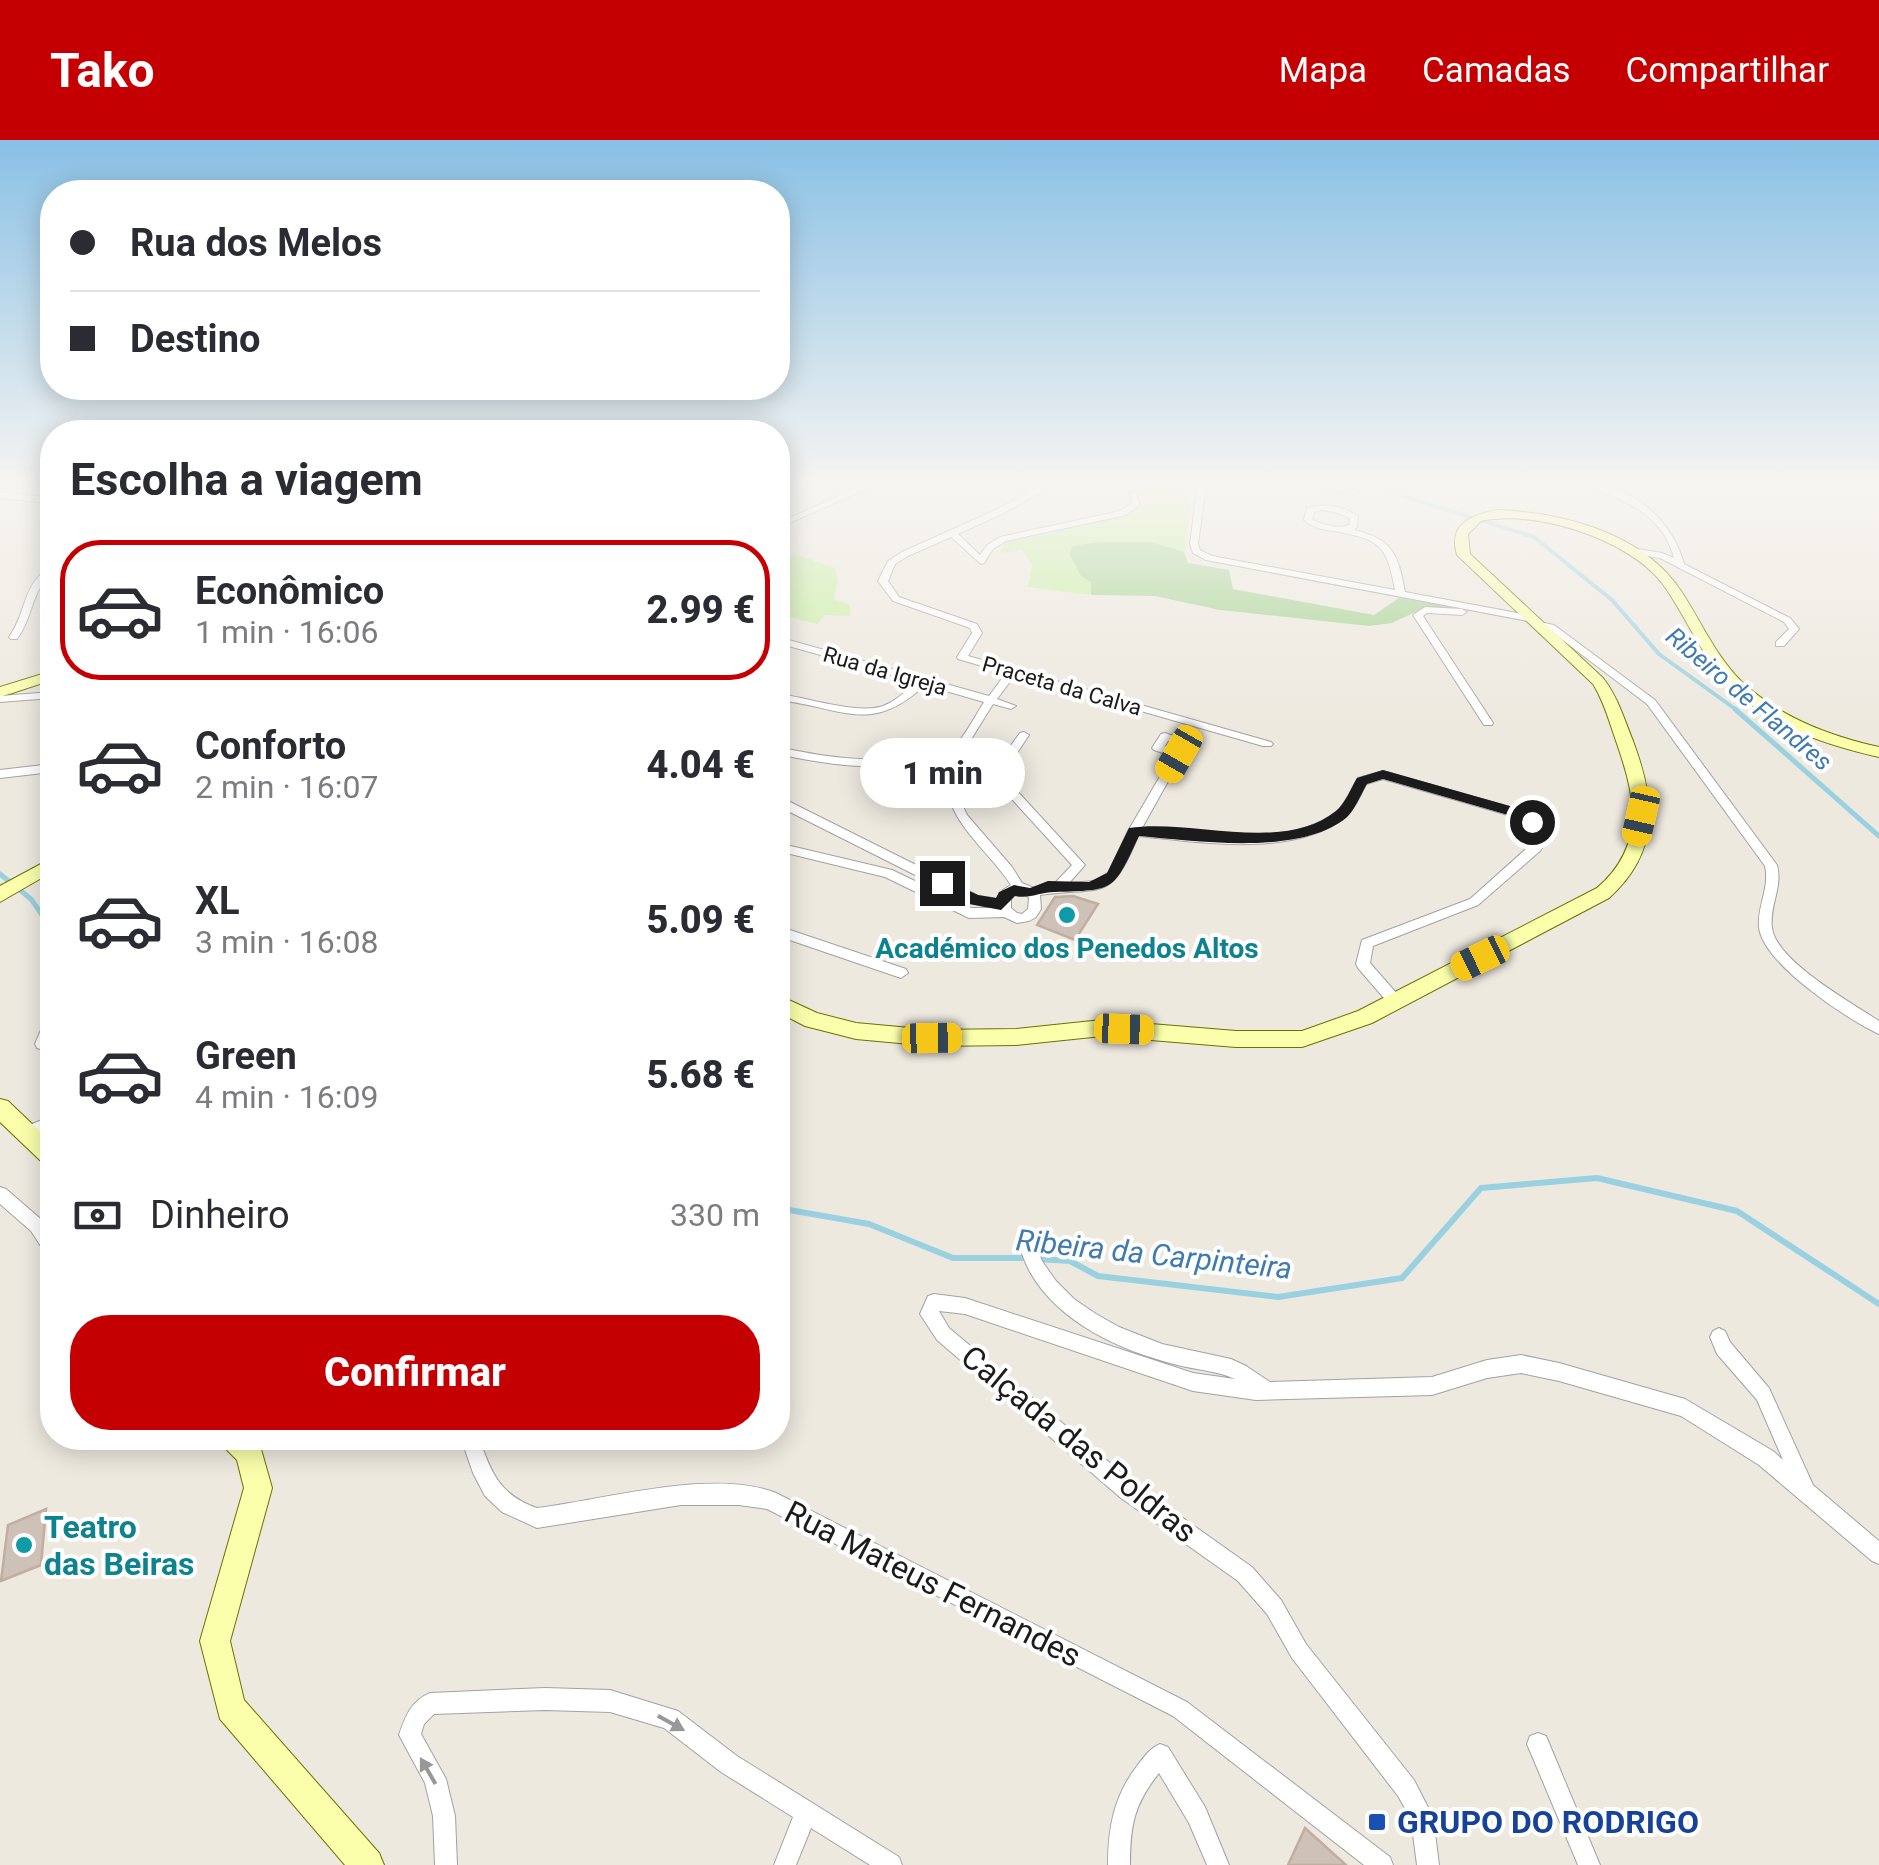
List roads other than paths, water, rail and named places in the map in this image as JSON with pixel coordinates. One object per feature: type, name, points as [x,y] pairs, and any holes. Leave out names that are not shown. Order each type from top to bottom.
[{"type":"main road","points":[[790,1009],[812,1020],[856,1031],[932,1038],[1016,1037],[1102,1028],[1302,1039],[1365,1017],[1603,894],[1624,874],[1643,801],[1607,692],[1472,564]]},
{"type":"main road","points":[[1648,564],[1664,575],[1708,653],[1767,710],[1808,731],[1879,752]]},
{"type":"main road","points":[[0,696],[40,681]]},
{"type":"main road","points":[[8,890],[40,871]]},
{"type":"main road","points":[[0,1108],[40,1145]]},
{"type":"main road","points":[[247,1450],[258,1488],[215,1642],[231,1708],[366,1865]]},
{"type":"street","name":"Praceta da Calva","points":[[892,564],[882,581],[896,598],[974,626],[976,633],[962,657],[1268,744]]},
{"type":"street","points":[[1246,564],[1507,612],[1551,627],[1651,702],[1772,865],[1776,880],[1764,928],[1773,946],[1790,966],[1879,1028]]},
{"type":"street","points":[[1395,564],[1400,592]]},
{"type":"street","points":[[1680,564],[1794,624],[1780,644]]},
{"type":"street","points":[[14,636],[21,628],[28,596],[40,577]]},
{"type":"street","points":[[1465,604],[1494,600],[1500,591]]},
{"type":"street","points":[[1488,722],[1418,614],[1426,610],[1488,616],[1507,612]]},
{"type":"street","name":"Rua da Igreja","points":[[790,644],[1012,706]]},
{"type":"street","points":[[790,807],[975,900],[1022,917],[1033,913],[1038,905],[961,816],[950,795],[953,760],[1012,672]]},
{"type":"street","points":[[790,699],[864,714],[903,703],[922,682]]},
{"type":"street","points":[[0,696],[40,695]]},
{"type":"street","points":[[1024,735],[1005,762],[1010,785],[1012,793],[1079,866],[1060,886]]},
{"type":"street","points":[[790,752],[860,766],[929,760],[964,745]]},
{"type":"street","points":[[1004,908],[1008,892],[1060,886],[1091,888],[1112,877],[1179,754]]},
{"type":"street","points":[[0,774],[40,769]]},
{"type":"street","points":[[1134,831],[1219,838],[1306,833],[1344,813],[1362,781],[1383,775],[1520,814],[1532,822],[1540,830],[1542,840],[1474,902],[1367,943],[1363,964],[1394,1000]]},
{"type":"street","points":[[790,850],[888,873],[969,913],[1004,908]]},
{"type":"street","points":[[790,934],[901,973]]},
{"type":"street","points":[[27,1133],[40,1127]]},
{"type":"street","points":[[0,1194],[40,1231]]},
{"type":"street","points":[[1026,1242],[1033,1269],[1051,1290],[1104,1327],[1182,1359],[1231,1368],[1269,1391]]},
{"type":"street","name":"Calçada das Poldras","points":[[1428,1865],[1422,1817],[1406,1788],[1299,1650],[1274,1607],[1245,1574],[1128,1490],[943,1334],[929,1314],[934,1302],[966,1306],[1193,1382],[1269,1391],[1432,1386],[1487,1368],[1520,1364],[1685,1408],[1766,1458],[1879,1554]]},
{"type":"street","name":"Calçada das Poldras","points":[[1719,1337],[1723,1348],[1763,1394],[1805,1490]]},
{"type":"street","name":"Rua Mateus Fernandes","points":[[475,1450],[491,1492],[512,1511],[537,1518],[696,1492],[735,1492],[769,1500],[902,1564],[1180,1710],[1382,1865]]},
{"type":"street","points":[[446,1865],[444,1816],[435,1779],[410,1736],[416,1717],[430,1704],[544,1698],[610,1701],[670,1719],[729,1764],[891,1865]]},
{"type":"street","points":[[1538,1744],[1588,1865]]},
{"type":"street","points":[[1119,1865],[1118,1818],[1145,1771],[1160,1754],[1197,1815],[1218,1865]]},
{"type":"street","points":[[785,1865],[806,1814]]},
{"type":"waterway","name":"Ribeiro de Flandres","points":[[1567,564],[1612,600],[1659,654],[1738,711]]},
{"type":"waterway","name":"Ribeiro de Flandres","points":[[1735,709],[1879,836]]},
{"type":"waterway","name":"Ribeira da Carpinteira","points":[[0,874],[31,899],[40,912]]},
{"type":"waterway","name":"Ribeira da Carpinteira","points":[[1037,1259],[1070,1261],[1098,1276],[1278,1297],[1402,1278],[1481,1188],[1597,1178],[1737,1211],[1879,1304]]},
{"type":"waterway","name":"Ribeira da Carpinteira","points":[[790,1210],[869,1224],[953,1258],[1027,1258]]},
{"type":"place","name":"Académico dos Penedos Altos","points":[[1067,915]]},
{"type":"place","name":"Teatro das Beiras","points":[[24,1545]]},
{"type":"place","name":"GRUPO DO RODRIGO","points":[[1377,1822]]}]
